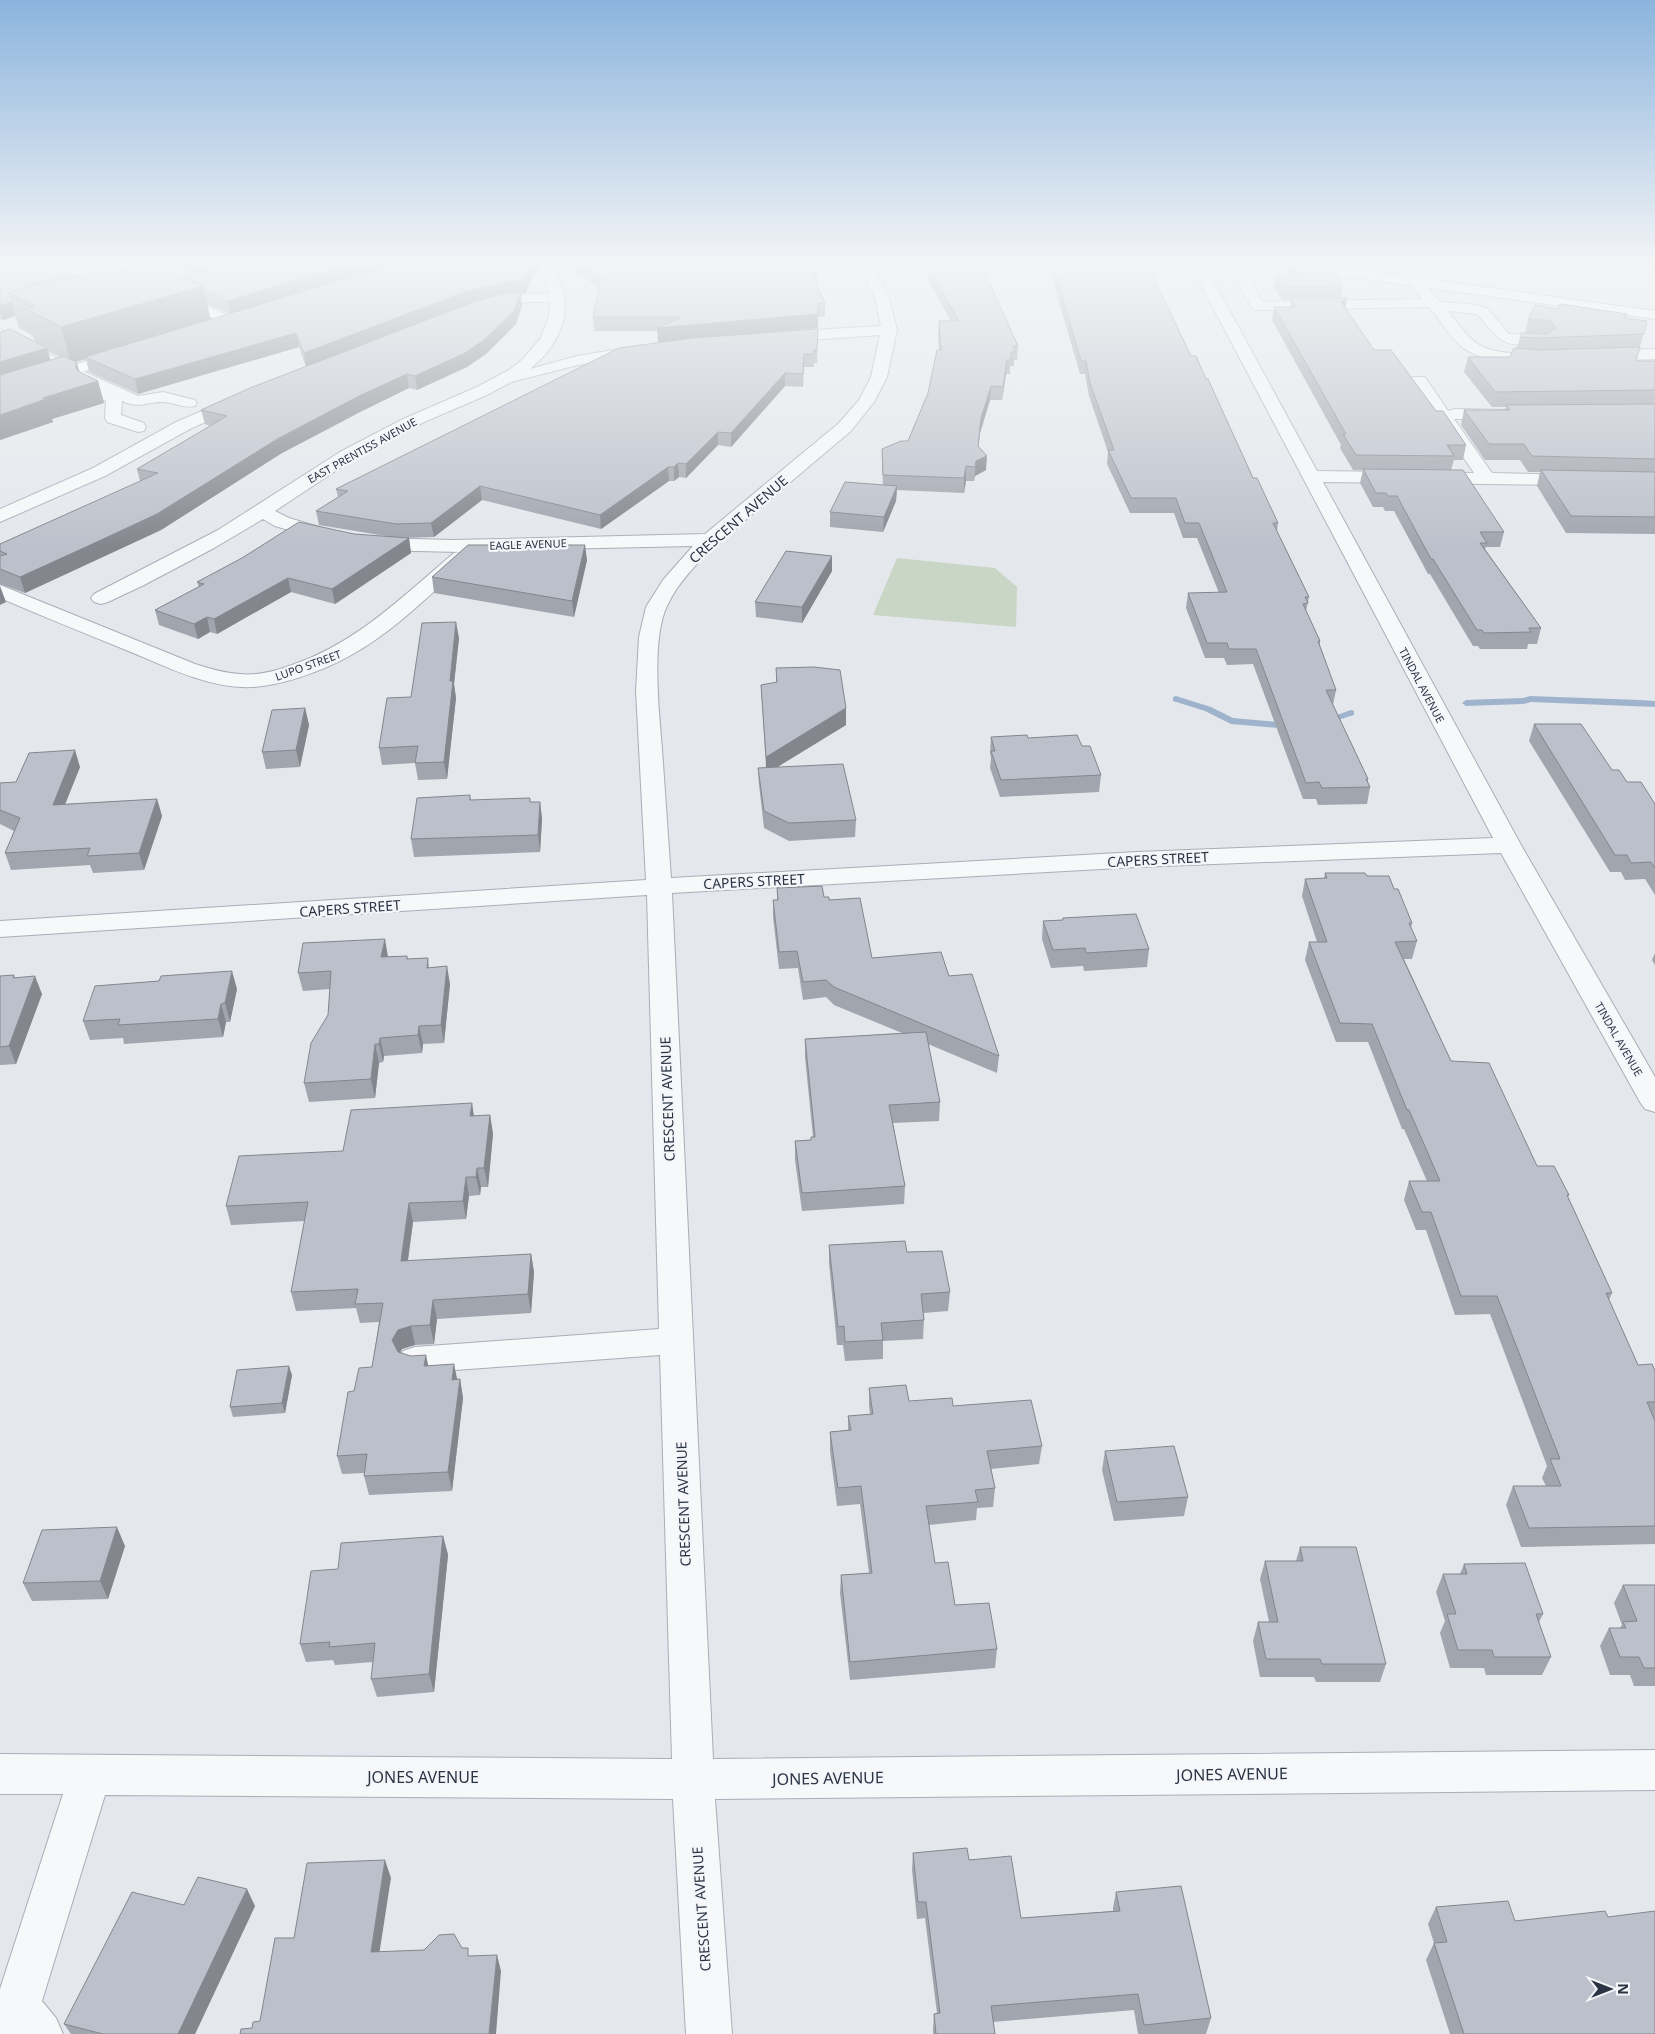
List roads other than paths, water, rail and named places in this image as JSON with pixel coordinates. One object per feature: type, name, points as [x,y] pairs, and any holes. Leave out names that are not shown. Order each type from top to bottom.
[{"type":"main road","points":[[0,392],[111,359]]},
{"type":"street","points":[[48,359],[114,399],[113,418],[138,427]]},
{"type":"street","name":"EAST PRENTISS AVENUE","points":[[101,598],[186,556],[345,457],[416,419],[503,382],[531,359]]},
{"type":"street","points":[[503,382],[590,359]]},
{"type":"street","name":"CRESCENT AVENUE","points":[[709,2034],[693,1779],[659,886],[647,691],[649,638],[656,607],[670,584],[710,540],[772,490],[844,427],[866,402],[879,377],[883,359]]},
{"type":"street","name":"TINDAL AVENUE","points":[[1248,359],[1509,845],[1655,1102]]},
{"type":"street","points":[[67,372],[136,401],[163,397],[189,402]]},
{"type":"street","points":[[1419,380],[1487,478]]},
{"type":"street","points":[[0,516],[98,472],[184,424],[255,394]]},
{"type":"street","points":[[1445,417],[1455,414],[1514,414]]},
{"type":"street","points":[[1310,476],[1596,480]]},
{"type":"street","name":"EAGLE AVENUE","points":[[261,511],[290,525],[351,540],[398,546],[710,540]]},
{"type":"street","name":"LUPO STREET","points":[[0,591],[164,658],[223,679],[243,681],[268,679],[310,666],[344,651],[370,634],[474,545]]},
{"type":"street","name":"CAPERS STREET","points":[[0,929],[357,908],[659,886],[1388,847],[1509,845]]},
{"type":"street","points":[[415,1360],[676,1341]]},
{"type":"street","name":"JONES AVENUE","points":[[0,1774],[693,1779],[1655,1770]]},
{"type":"street","points":[[19,2020],[90,1775]]},
{"type":"waterway","points":[[1176,699],[1208,709],[1231,721],[1289,726]]},
{"type":"waterway","points":[[1466,703],[1524,701],[1530,699],[1655,704]]},
{"type":"waterway","points":[[1325,721],[1351,713]]}]
